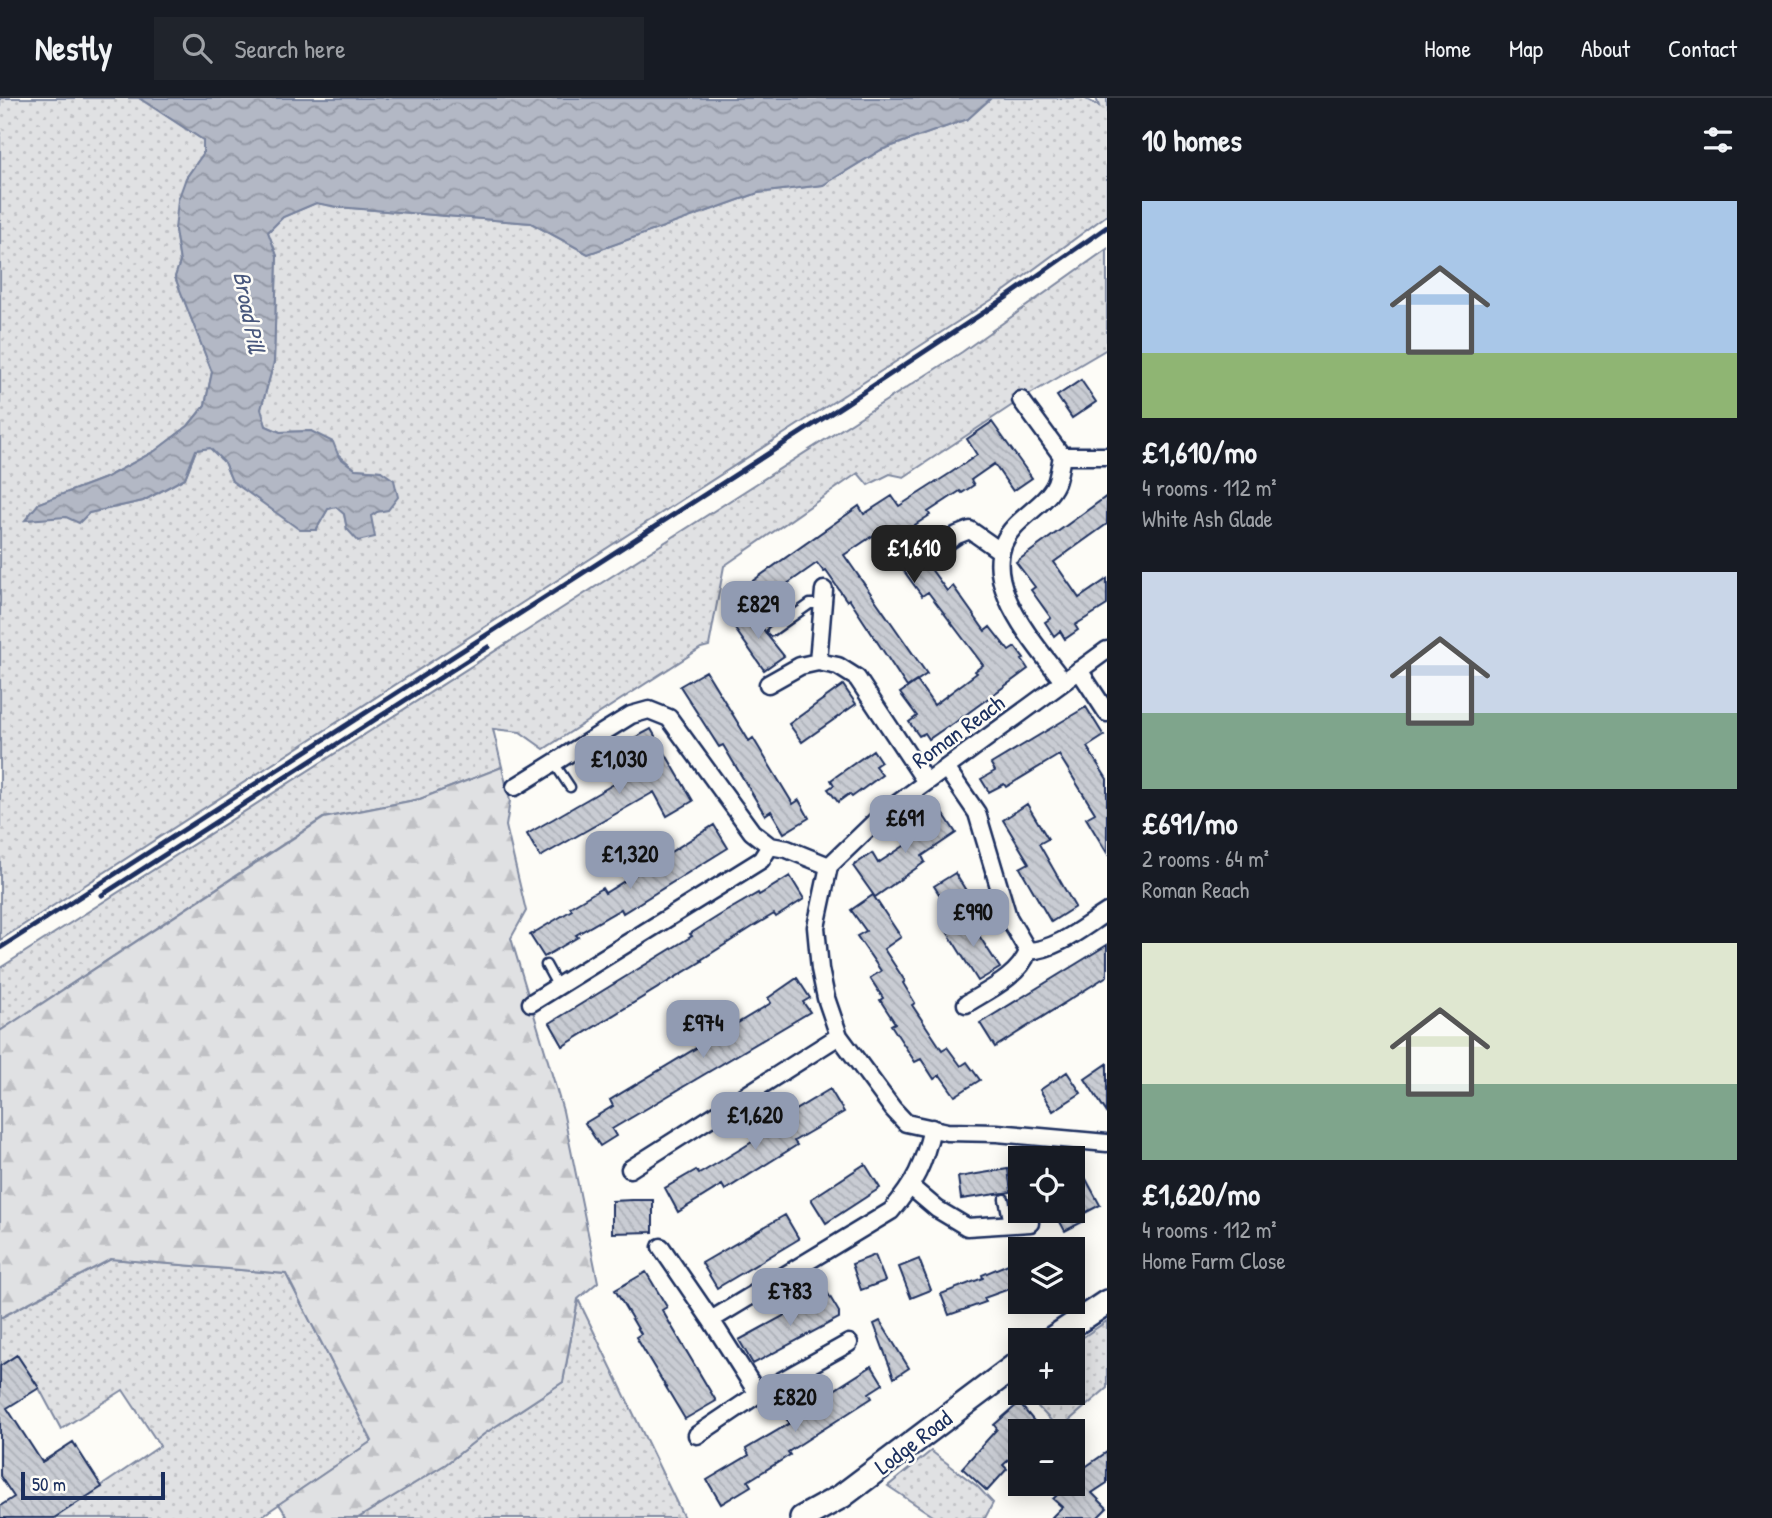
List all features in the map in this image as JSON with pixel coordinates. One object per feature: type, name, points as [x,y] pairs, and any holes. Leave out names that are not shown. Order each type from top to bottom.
[{"type":"street","points":[[1020,400],[1062,456]]},
{"type":"street","points":[[1062,456],[1107,456]]},
{"type":"street","points":[[1062,456],[1052,488],[1015,525],[1000,551],[1003,587],[1012,610],[1063,681]]},
{"type":"street","points":[[935,550],[957,535],[970,530],[1000,551]]},
{"type":"street","points":[[818,662],[824,597]]},
{"type":"street","name":"Roman Reach","points":[[829,866],[883,814],[1107,650]]},
{"type":"street","points":[[768,684],[800,666],[818,662],[838,666],[857,678],[926,782]]},
{"type":"street","points":[[1079,670],[1107,713]]},
{"type":"street","points":[[515,787],[631,715],[649,710],[669,718],[752,832],[770,846],[787,849],[829,866],[816,927],[826,998],[839,1037],[892,1110],[906,1123],[947,1132],[997,1133],[1107,1143]]},
{"type":"street","points":[[946,768],[977,813],[1008,917],[1028,951]]},
{"type":"street","points":[[531,1003],[761,860],[770,846]]},
{"type":"street","points":[[1028,951],[1039,951],[1051,946],[1107,912]]},
{"type":"street","points":[[966,1004],[1014,972],[1024,962],[1028,951]]},
{"type":"street","points":[[630,1169],[839,1037]]},
{"type":"street","points":[[711,1320],[891,1211],[911,1187],[926,1157],[932,1128]]},
{"type":"street","points":[[911,1187],[937,1209],[967,1227],[1030,1223]]},
{"type":"street","points":[[661,1247],[758,1394]]},
{"type":"street","points":[[1068,1328],[1107,1302]]},
{"type":"street","points":[[697,1435],[758,1394],[849,1343]]},
{"type":"street","name":"Lodge Road","points":[[802,1518],[842,1496],[1008,1371]]},
{"type":"lane","points":[[772,631],[824,597]]},
{"type":"lane","points":[[554,763],[570,787]]},
{"type":"lane","points":[[546,965],[558,986]]},
{"type":"lane","points":[[1004,1199],[1009,1224]]},
{"type":"green space","points":[[0,98],[139,98],[203,140],[203,154],[186,178],[175,230],[180,262],[175,277],[212,372],[205,405],[188,426],[155,451],[105,478],[39,503],[26,520],[89,513],[143,501],[185,478],[196,450],[210,448],[224,462],[232,481],[266,504],[316,530],[328,509],[336,507],[344,514],[347,529],[377,512],[381,471],[355,469],[311,431],[280,432],[266,426],[261,409],[274,362],[277,256],[268,232],[283,217],[316,203],[531,223],[588,254],[758,193],[823,185],[881,150],[968,119],[991,98],[1084,98],[1099,106],[1096,98],[1107,98],[1107,215],[999,295],[0,940]]},
{"type":"green space","points":[[1107,249],[1107,349],[1020,400],[904,477],[890,474],[868,485],[858,473],[724,566],[709,646],[701,648],[544,749],[520,732],[493,729],[502,767],[420,799],[323,818],[0,1031],[0,968],[962,352]]},
{"type":"green space","points":[[502,767],[510,801],[506,826],[526,911],[511,938],[563,1111],[598,1282],[578,1299],[563,1382],[484,1434],[446,1464],[358,1518],[288,1518],[279,1504],[372,1441],[286,1274],[111,1259],[0,1318],[0,1031],[324,818],[420,799]]},
{"type":"green space","points":[[111,1259],[286,1274],[372,1441],[259,1518],[54,1518],[160,1446],[123,1390],[61,1429],[17,1355],[0,1366],[0,1318]]},
{"type":"green space","points":[[578,1299],[684,1518],[358,1518],[446,1464],[484,1434],[563,1382]]},
{"type":"green space","points":[[1107,1321],[1107,1388],[1071,1419],[1050,1419],[1036,1405],[1085,1405],[1085,1336]]},
{"type":"green space","points":[[931,1451],[977,1486],[993,1503],[985,1518],[936,1518],[888,1486]]},
{"type":"water","name":"Broad Pill","points":[[139,98],[991,98],[968,119],[881,150],[823,185],[758,193],[588,254],[531,223],[316,203],[283,217],[268,232],[277,256],[274,362],[261,409],[266,426],[280,432],[311,431],[333,442],[339,457],[355,469],[381,471],[394,480],[398,497],[388,510],[371,516],[375,537],[358,541],[347,529],[344,514],[336,507],[328,509],[316,530],[300,530],[232,481],[224,462],[210,448],[196,450],[185,478],[143,501],[89,513],[79,523],[66,517],[25,520],[39,503],[105,478],[155,451],[188,426],[205,405],[212,372],[175,277],[180,262],[175,230],[178,200],[186,178],[203,154],[203,140]]},
{"type":"building","points":[[1081,380],[1096,402],[1072,418],[1057,396]]},
{"type":"building","points":[[992,422],[1032,478],[1013,491],[994,464],[971,480],[974,485],[928,512],[930,515],[904,532],[947,591],[953,586],[985,631],[990,627],[1009,651],[1015,647],[1028,669],[929,739],[925,733],[919,736],[909,722],[917,716],[900,693],[917,681],[934,705],[977,673],[975,671],[983,665],[928,592],[922,596],[879,537],[876,539],[874,535],[844,555],[927,674],[907,687],[849,599],[847,601],[826,571],[817,563],[757,605],[744,587],[859,506],[864,514],[892,496],[899,506],[949,474],[977,455],[967,439]]},
{"type":"building","points":[[1107,496],[1107,524],[1054,562],[1079,598],[1107,579],[1107,605],[1075,625],[1078,630],[1065,639],[1060,631],[1054,636],[1045,622],[1051,618],[1031,590],[1035,587],[1016,562]]},
{"type":"building","points":[[753,612],[784,656],[764,670],[733,626]]},
{"type":"building","points":[[706,671],[749,741],[753,738],[793,804],[799,800],[809,818],[784,833],[771,811],[765,815],[723,745],[719,747],[680,686]]},
{"type":"building","points":[[843,685],[856,704],[802,742],[789,724]]},
{"type":"building","points":[[1086,707],[1104,736],[1087,747],[1107,779],[1107,853],[1086,818],[1095,813],[1059,755],[1006,787],[1004,784],[989,792],[981,779],[995,771],[991,764]]},
{"type":"building","points":[[651,729],[693,801],[667,816],[654,792],[540,857],[527,834],[640,769],[625,743]]},
{"type":"building","points":[[873,750],[881,762],[875,766],[882,775],[852,797],[849,794],[838,802],[828,789],[834,785],[831,780]]},
{"type":"building","points":[[1027,804],[1048,839],[1039,844],[1075,907],[1051,922],[1020,868],[1029,863],[1003,820]]},
{"type":"building","points":[[941,810],[956,833],[922,856],[925,862],[875,897],[853,866],[872,853],[878,863],[910,842],[906,835]]},
{"type":"building","points":[[714,825],[728,848],[623,913],[621,909],[576,935],[578,937],[544,957],[530,935],[572,910],[570,907],[602,888],[605,893]]},
{"type":"building","points":[[955,873],[970,897],[949,910],[934,886]]},
{"type":"building","points":[[790,876],[804,899],[776,917],[774,914],[754,926],[563,1046],[550,1023],[692,936],[690,934],[725,912]]},
{"type":"building","points":[[873,895],[901,937],[884,949],[905,981],[903,983],[915,1003],[912,1005],[942,1050],[947,1047],[961,1066],[967,1062],[980,1080],[955,1096],[940,1075],[934,1079],[921,1059],[915,1062],[891,1025],[895,1023],[870,978],[881,971],[857,936],[866,931],[851,910]]},
{"type":"building","points":[[967,917],[1000,968],[978,981],[946,930]]},
{"type":"building","points":[[1107,945],[1107,976],[995,1047],[980,1023]]},
{"type":"building","points":[[797,978],[810,998],[803,1002],[810,1012],[612,1129],[616,1136],[600,1146],[585,1123],[613,1106],[610,1100],[771,1003],[768,998]]},
{"type":"building","points":[[1107,1064],[1107,1113],[1085,1079]]},
{"type":"building","points":[[1067,1072],[1081,1093],[1053,1111],[1040,1090]]},
{"type":"building","points":[[830,1089],[844,1112],[794,1141],[797,1145],[725,1190],[722,1185],[678,1212],[665,1188],[696,1170],[699,1174],[726,1158],[794,1116],[792,1112]]},
{"type":"building","points":[[865,1164],[880,1188],[826,1223],[811,1199]]},
{"type":"building","points":[[1008,1169],[1008,1192],[961,1199],[958,1177]]},
{"type":"building","points":[[1085,1180],[1100,1205],[1085,1213]]},
{"type":"building","points":[[653,1200],[653,1232],[612,1233],[612,1201]]},
{"type":"building","points":[[785,1215],[799,1239],[717,1288],[702,1263]]},
{"type":"building","points":[[1061,1223],[1080,1223],[1065,1231]]},
{"type":"building","points":[[875,1255],[885,1281],[861,1290],[852,1264]]},
{"type":"building","points":[[919,1259],[931,1290],[911,1298],[899,1267]]},
{"type":"building","points":[[1008,1264],[1008,1289],[984,1298],[986,1302],[949,1315],[941,1294],[983,1278],[982,1275]]},
{"type":"building","points":[[646,1272],[667,1307],[662,1310],[716,1401],[685,1419],[636,1337],[641,1334],[615,1290]]},
{"type":"building","points":[[827,1292],[839,1312],[839,1318],[753,1364],[739,1340]]},
{"type":"building","points":[[880,1321],[909,1368],[894,1378],[874,1324]]},
{"type":"building","points":[[17,1355],[39,1388],[7,1408],[42,1462],[73,1442],[102,1487],[54,1518],[0,1518],[0,1506],[14,1497],[0,1476],[0,1366]]},
{"type":"building","points":[[872,1366],[883,1384],[869,1393],[872,1398],[788,1452],[790,1455],[748,1481],[751,1486],[721,1504],[707,1480],[749,1455],[746,1449],[790,1423],[787,1420]]},
{"type":"building","points":[[1017,1405],[1021,1405],[1032,1419],[1008,1419],[1008,1461],[1003,1465],[1007,1469],[987,1491],[962,1468],[997,1429],[994,1425]]},
{"type":"building","points":[[1107,1452],[1107,1483],[1092,1493],[1107,1508],[1097,1518],[1051,1518],[1062,1507],[1053,1499],[1056,1496],[1085,1496],[1085,1467]]},
{"type":"railway","points":[[0,948],[847,403],[1107,227]]},
{"type":"railway","points":[[102,895],[488,647]]}]
